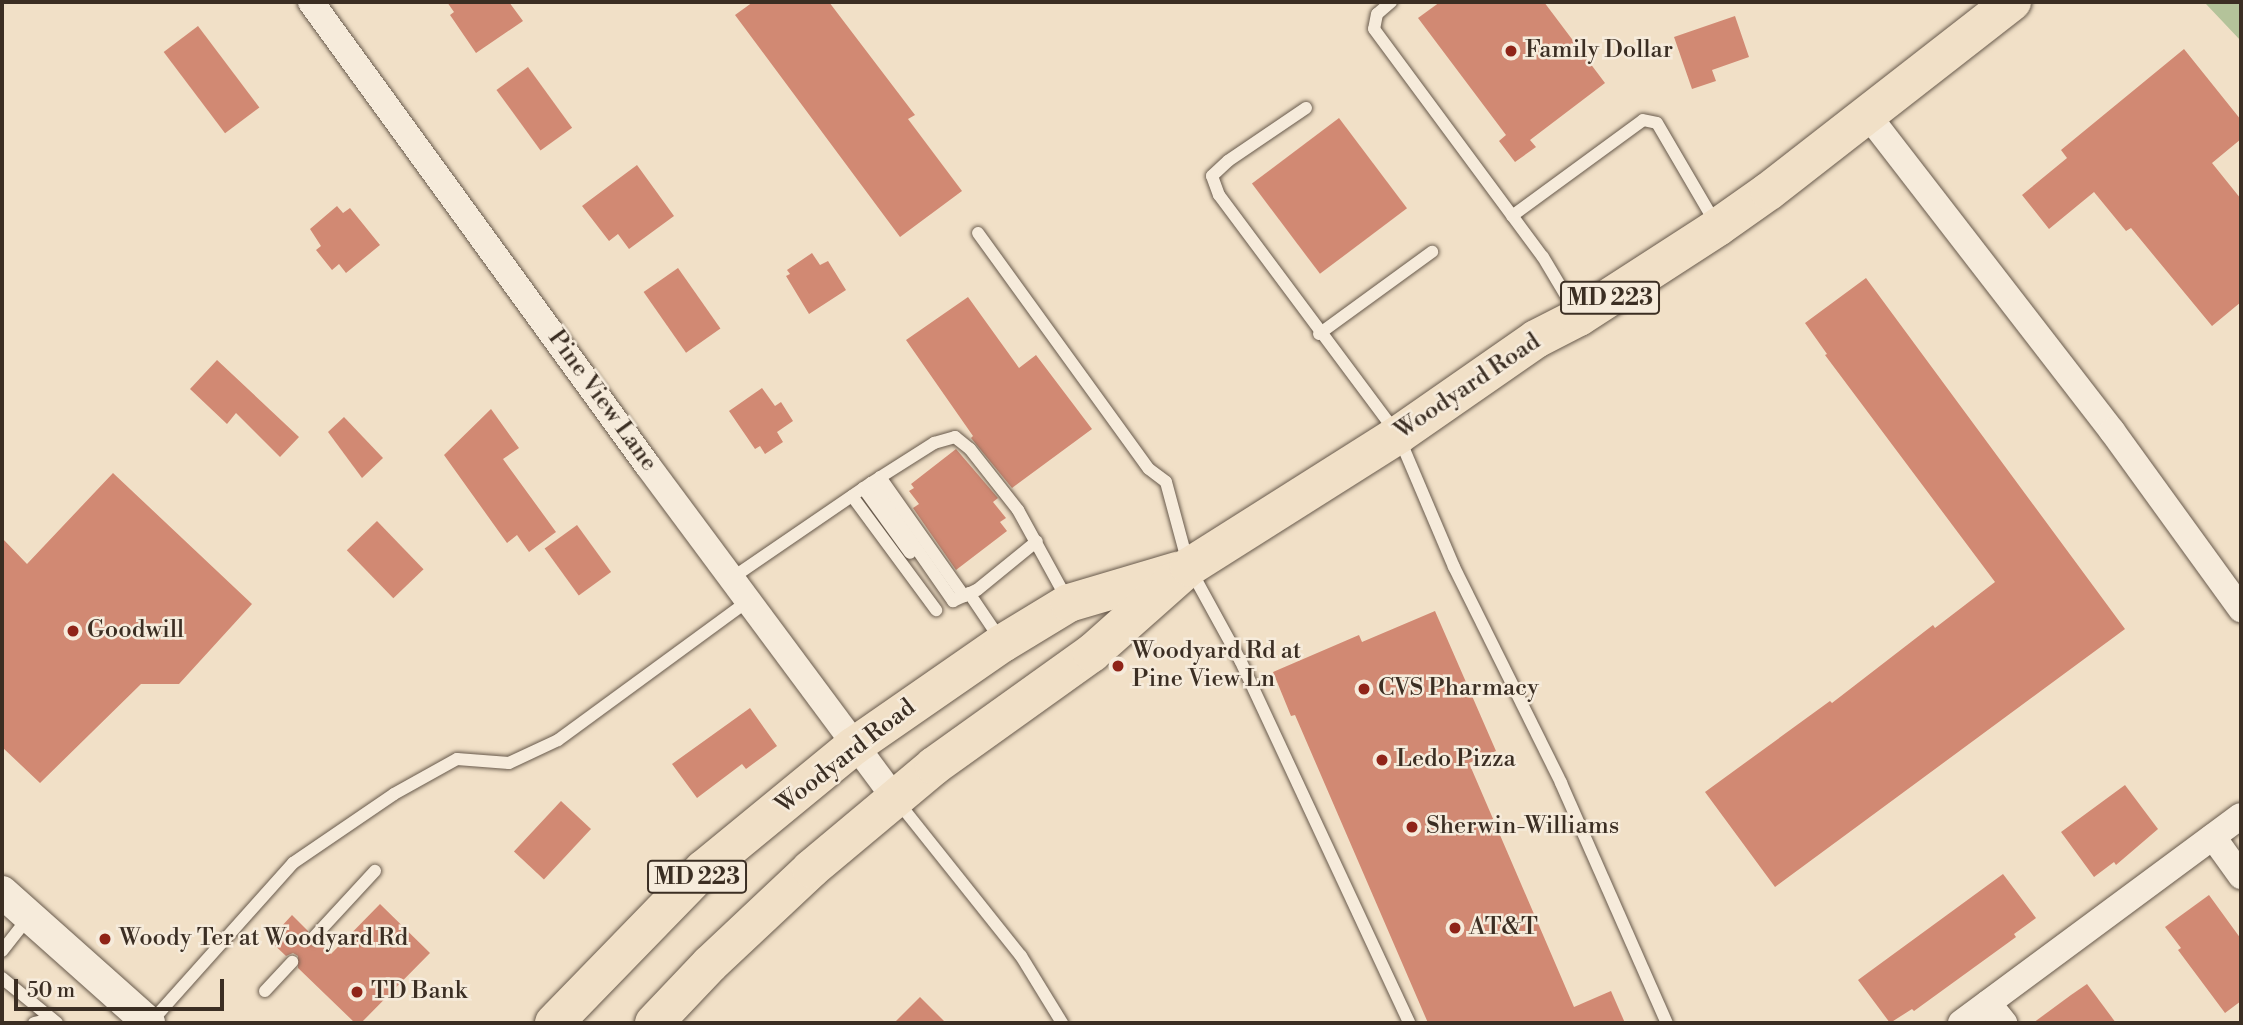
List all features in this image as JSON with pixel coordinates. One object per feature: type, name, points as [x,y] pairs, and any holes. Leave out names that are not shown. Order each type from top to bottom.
[{"type":"main road","name":"Woodyard Road","points":[[656,1020],[811,869],[934,766],[1092,653],[1189,567],[1398,435],[1536,339],[1579,317],[1718,227],[2012,2]]},
{"type":"main road","name":"Woodyard Road","points":[[554,1023],[704,869],[854,746],[1003,643],[1069,603],[1189,567]]},
{"type":"street","name":"Pine View Lane","points":[[311,2],[895,799]]},
{"type":"street","points":[[1867,114],[2112,431],[2241,609]]},
{"type":"street","points":[[1961,1023],[1996,1013],[2241,816]]},
{"type":"street","points":[[2213,837],[2241,876]]},
{"type":"street","points":[[2,892],[150,1023]]},
{"type":"lane","points":[[1391,2],[1377,14],[1374,29],[1543,257],[1579,317]]},
{"type":"lane","points":[[1306,108],[1228,161],[1212,176],[1219,195],[1294,293],[1319,334],[1398,435],[1454,567],[1561,783],[1667,1023]]},
{"type":"lane","points":[[1512,216],[1643,120],[1657,123],[1718,227]]},
{"type":"lane","points":[[978,233],[1149,469],[1166,482],[1189,567],[1241,662],[1409,1023]]},
{"type":"lane","points":[[1319,334],[1432,252]]},
{"type":"lane","points":[[732,578],[934,443],[955,437],[978,459],[1018,510],[1069,603]]},
{"type":"lane","points":[[866,486],[953,601],[994,578],[1037,541]]},
{"type":"lane","points":[[866,486],[942,607]]},
{"type":"lane","points":[[966,594],[1003,643]]},
{"type":"lane","points":[[150,1023],[293,863],[394,794],[457,759],[509,763],[558,740],[749,600]]},
{"type":"lane","points":[[895,799],[1021,956],[1062,1023]]},
{"type":"lane","points":[[314,937],[374,871]]},
{"type":"lane","points":[[2,951],[29,918]]},
{"type":"lane","points":[[265,991],[292,961]]},
{"type":"lane","points":[[2,978],[54,1021]]},
{"type":"lane","points":[[34,1023],[54,1021]]},
{"type":"green space","points":[[2202,2],[2241,2],[2241,41],[2206,4]]},
{"type":"building","points":[[447,2],[509,2],[523,21],[476,53],[450,15],[454,12]]},
{"type":"building","points":[[753,2],[829,2],[915,115],[908,119],[962,191],[900,237],[735,15]]},
{"type":"building","name":"Family Dollar","points":[[1440,2],[1544,2],[1605,83],[1530,140],[1536,147],[1515,162],[1499,141],[1506,135],[1418,18]]},
{"type":"building","points":[[1735,16],[1749,57],[1712,70],[1716,81],[1692,89],[1674,37]]},
{"type":"building","points":[[198,26],[259,107],[225,133],[164,52]]},
{"type":"building","points":[[2184,49],[2241,120],[2241,139],[2212,163],[2241,199],[2241,302],[2212,326],[2131,228],[2126,231],[2094,192],[2049,229],[2022,195],[2067,158],[2061,150]]},
{"type":"building","points":[[528,67],[572,128],[541,151],[496,90]]},
{"type":"building","points":[[1339,118],[1407,208],[1320,274],[1252,184]]},
{"type":"building","points":[[637,165],[674,216],[629,249],[618,234],[609,241],[582,206]]},
{"type":"building","points":[[337,206],[343,213],[350,208],[380,245],[346,273],[339,264],[332,270],[316,250],[321,246],[310,229]]},
{"type":"building","points":[[812,253],[820,265],[828,261],[846,290],[809,314],[786,276],[790,274],[787,270]]},
{"type":"building","points":[[678,268],[720,329],[686,353],[644,292]]},
{"type":"building","points":[[1866,278],[2125,629],[1775,887],[1705,792],[1830,701],[1832,703],[1933,625],[1935,628],[1995,582],[1825,355],[1827,354],[1805,323]]},
{"type":"building","points":[[968,297],[1019,368],[1036,355],[1092,429],[1012,488],[971,438],[973,436],[906,340]]},
{"type":"building","points":[[217,360],[299,437],[280,457],[236,413],[227,424],[190,389]]},
{"type":"building","points":[[762,388],[775,406],[781,402],[793,421],[777,432],[783,442],[765,454],[760,446],[755,449],[729,411]]},
{"type":"building","points":[[491,409],[519,448],[503,459],[556,532],[529,552],[517,535],[507,543],[444,455]]},
{"type":"building","points":[[344,417],[383,458],[362,478],[328,432]]},
{"type":"building","points":[[956,449],[998,498],[993,502],[1006,518],[1000,522],[1007,531],[956,570],[913,508],[919,504],[909,491],[914,488],[911,484]]},
{"type":"building","points":[[113,473],[252,604],[179,684],[141,684],[40,783],[2,747],[2,538],[27,564]]},
{"type":"building","points":[[377,521],[424,569],[393,598],[347,550]]},
{"type":"building","points":[[577,525],[611,572],[579,595],[545,549]]},
{"type":"building","points":[[1435,611],[1496,751],[1469,763],[1574,1007],[1611,991],[1625,1023],[1428,1023],[1295,715],[1291,716],[1273,672],[1359,635],[1362,642]]},
{"type":"building","points":[[750,708],[777,746],[746,769],[742,764],[697,798],[672,764]]},
{"type":"building","points":[[2125,785],[2158,829],[2116,865],[2114,862],[2094,877],[2061,832]]},
{"type":"building","points":[[561,801],[591,829],[544,879],[514,851]]},
{"type":"building","points":[[2003,874],[2036,918],[2014,934],[2016,937],[1914,1011],[1912,1009],[1890,1023],[1858,980]]},
{"type":"building","points":[[2209,895],[2241,939],[2241,1001],[2225,1013],[2178,950],[2181,948],[2165,927]]},
{"type":"building","name":"TD Bank","points":[[380,904],[430,953],[361,1023],[355,1023],[298,968],[298,956],[293,953],[286,956],[269,940],[292,915],[308,931],[308,943],[313,946],[320,943],[331,954]]},
{"type":"building","points":[[2087,984],[2116,1023],[2033,1023],[2071,995]]},
{"type":"building","points":[[920,997],[946,1023],[894,1023]]},
{"type":"place","name":"Family Dollar","points":[[1511,51]]},
{"type":"place","name":"Goodwill","points":[[73,631]]},
{"type":"place","name":"Woodyard Rd at Pine View Ln","points":[[1118,666]]},
{"type":"place","name":"CVS Pharmacy","points":[[1364,689]]},
{"type":"place","name":"Ledo Pizza","points":[[1382,760]]},
{"type":"place","name":"Sherwin-Williams","points":[[1412,827]]},
{"type":"place","name":"AT&T","points":[[1455,928]]},
{"type":"place","name":"Woody Ter at Woodyard Rd","points":[[105,939]]},
{"type":"place","name":"TD Bank","points":[[357,992]]}]
